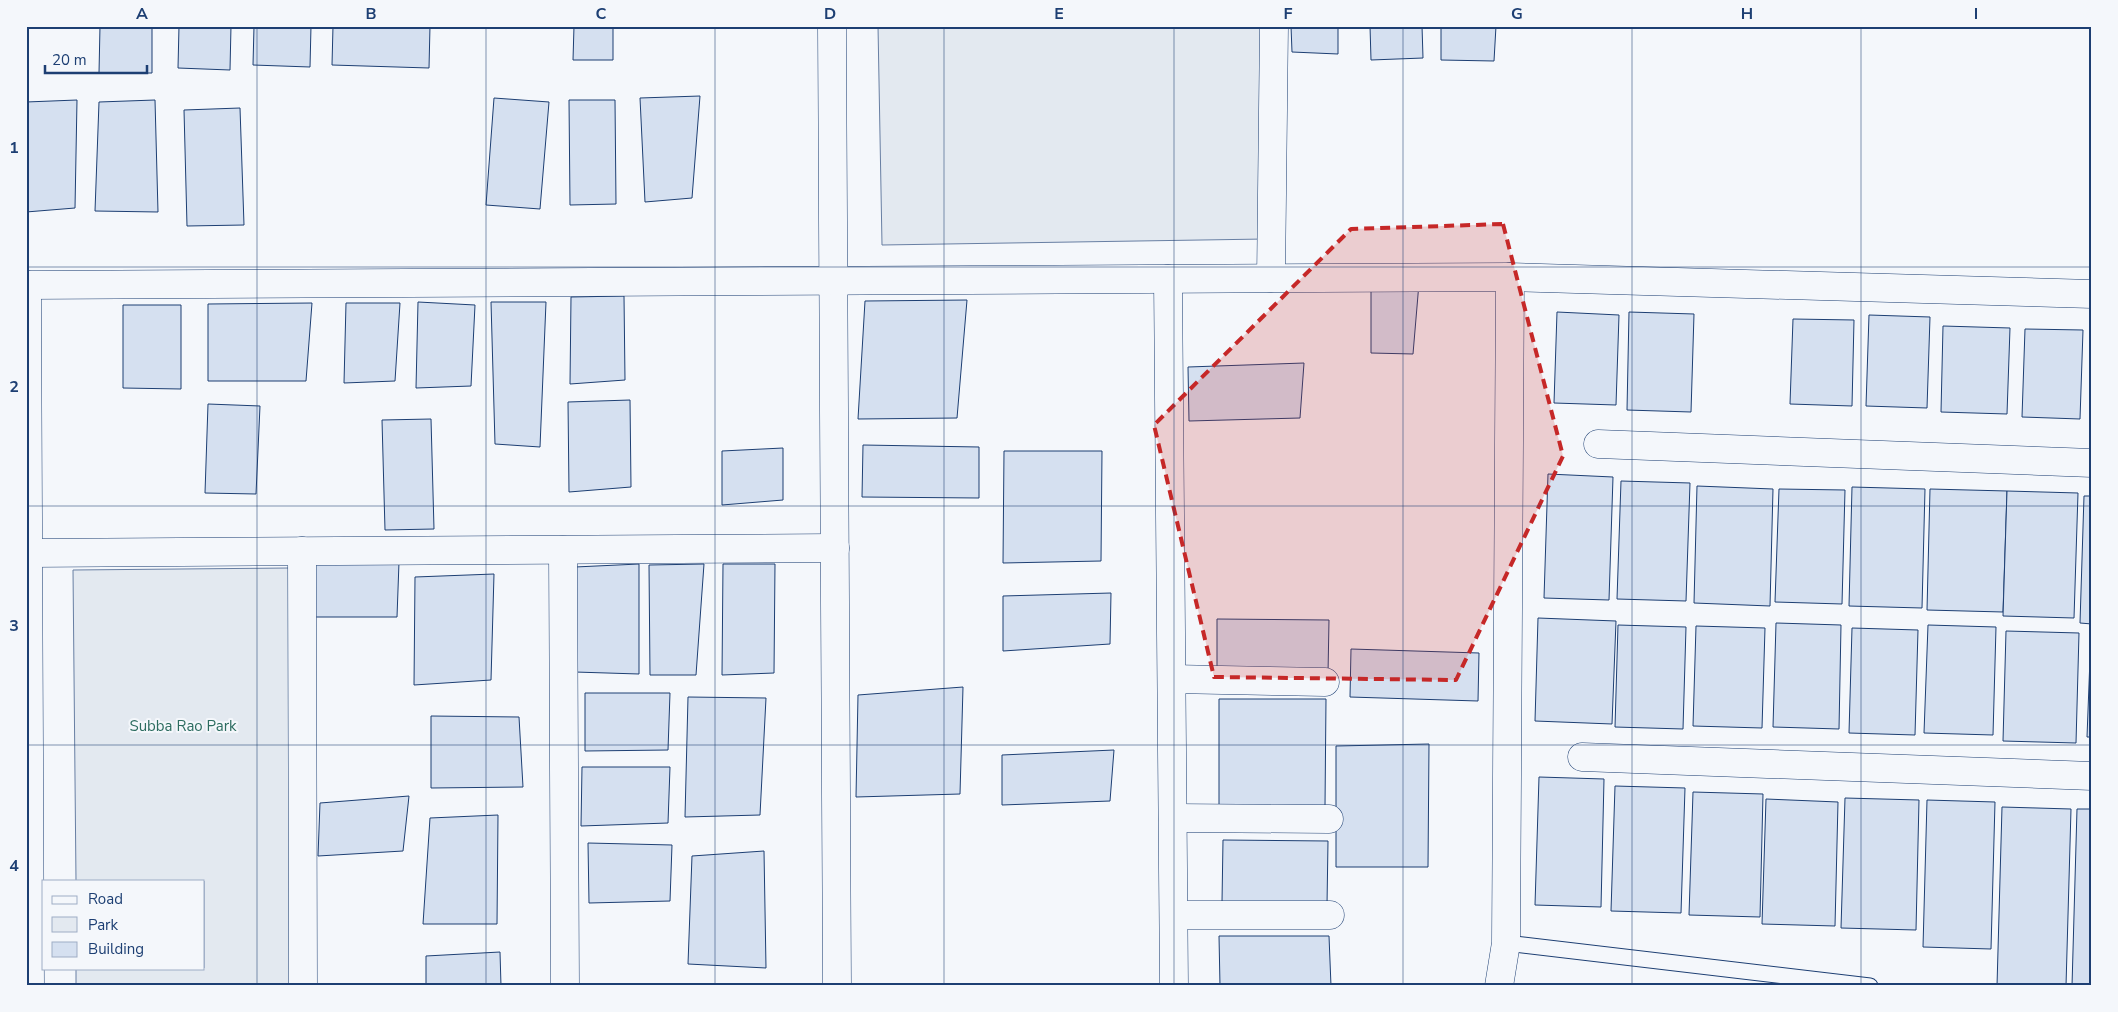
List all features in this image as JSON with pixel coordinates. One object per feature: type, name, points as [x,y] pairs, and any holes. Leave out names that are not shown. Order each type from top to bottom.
[{"type":"street","points":[[832,26],[837,986]]},
{"type":"street","points":[[1271,278],[1274,26]]},
{"type":"street","points":[[1499,986],[1506,943],[1510,277]]},
{"type":"street","points":[[30,986],[27,285],[1510,277],[2092,294]]},
{"type":"street","points":[[1168,279],[1174,986]]},
{"type":"street","points":[[1598,444],[2092,463]]},
{"type":"street","points":[[28,553],[835,548]]},
{"type":"street","points":[[563,550],[565,986]]},
{"type":"street","points":[[302,551],[303,986]]},
{"type":"street","points":[[1172,679],[1325,682]]},
{"type":"street","points":[[1582,757],[2092,776]]},
{"type":"street","points":[[1173,818],[1329,818]]},
{"type":"street","points":[[1174,915],[1330,915]]},
{"type":"lane","points":[[1506,943],[1870,986]]},
{"type":"highlighted area","points":[[1503,224],[1563,456],[1456,680],[1214,677],[1154,425],[1351,229]]},
{"type":"green space","points":[[878,26],[1262,26],[1265,239],[882,245]]},
{"type":"green space","name":"Subba Rao Park","points":[[289,568],[293,986],[76,986],[76,970],[205,970],[205,880],[76,880],[73,570]]},
{"type":"building","points":[[100,26],[152,26],[152,73],[99,73]]},
{"type":"building","points":[[179,26],[231,26],[230,70],[178,68]]},
{"type":"building","points":[[254,26],[311,26],[310,67],[253,65]]},
{"type":"building","points":[[333,26],[430,26],[429,68],[332,65]]},
{"type":"building","points":[[574,26],[613,26],[613,60],[573,60]]},
{"type":"building","points":[[1291,26],[1338,26],[1338,54],[1292,52]]},
{"type":"building","points":[[1370,26],[1422,26],[1423,58],[1371,60]]},
{"type":"building","points":[[1441,26],[1496,26],[1494,61],[1441,60]]},
{"type":"building","points":[[700,96],[692,198],[645,202],[640,98]]},
{"type":"building","points":[[494,98],[549,102],[540,209],[486,205]]},
{"type":"building","points":[[77,100],[75,208],[26,212],[26,102]]},
{"type":"building","points":[[155,100],[158,212],[95,211],[99,102]]},
{"type":"building","points":[[569,100],[615,100],[616,204],[570,205]]},
{"type":"building","points":[[240,108],[244,225],[187,226],[184,110]]},
{"type":"building","points":[[1419,283],[1413,354],[1371,353],[1371,284]]},
{"type":"building","points":[[624,296],[625,380],[570,384],[571,297]]},
{"type":"building","points":[[967,300],[957,418],[858,419],[865,301]]},
{"type":"building","points":[[418,302],[475,305],[471,386],[416,388]]},
{"type":"building","points":[[491,302],[546,302],[540,447],[495,444]]},
{"type":"building","points":[[312,303],[306,381],[208,381],[208,304]]},
{"type":"building","points":[[346,303],[400,303],[395,381],[344,383]]},
{"type":"building","points":[[123,305],[181,305],[181,389],[123,388]]},
{"type":"building","points":[[1557,312],[1619,315],[1616,405],[1554,403]]},
{"type":"building","points":[[1629,312],[1694,314],[1691,412],[1627,410]]},
{"type":"building","points":[[1869,315],[1930,317],[1927,408],[1866,406]]},
{"type":"building","points":[[1793,319],[1854,320],[1852,406],[1790,404]]},
{"type":"building","points":[[1943,326],[2010,328],[2007,414],[1941,412]]},
{"type":"building","points":[[2025,329],[2083,330],[2080,419],[2022,417]]},
{"type":"building","points":[[1304,363],[1300,418],[1189,421],[1188,367]]},
{"type":"building","points":[[630,400],[631,487],[569,492],[568,402]]},
{"type":"building","points":[[208,404],[260,406],[256,494],[205,493]]},
{"type":"building","points":[[431,419],[434,529],[385,530],[382,420]]},
{"type":"building","points":[[863,445],[979,447],[979,498],[862,497]]},
{"type":"building","points":[[783,448],[783,500],[722,505],[722,451]]},
{"type":"building","points":[[1004,451],[1102,451],[1101,561],[1003,563]]},
{"type":"building","points":[[1548,474],[1613,477],[1609,600],[1544,598]]},
{"type":"building","points":[[1621,481],[1690,483],[1686,601],[1617,599]]},
{"type":"building","points":[[1697,486],[1773,489],[1770,606],[1694,603]]},
{"type":"building","points":[[1852,487],[1925,489],[1922,608],[1849,606]]},
{"type":"building","points":[[1779,489],[1845,490],[1842,604],[1775,602]]},
{"type":"building","points":[[1930,489],[2007,491],[2003,612],[1927,610]]},
{"type":"building","points":[[2007,491],[2078,493],[2074,618],[2003,616]]},
{"type":"building","points":[[2084,496],[2092,496],[2092,624],[2080,623]]},
{"type":"building","points":[[399,562],[397,617],[314,617],[315,564]]},
{"type":"building","points":[[639,564],[639,674],[575,672],[575,567]]},
{"type":"building","points":[[704,564],[696,675],[650,675],[649,565]]},
{"type":"building","points":[[723,564],[775,564],[774,673],[722,675]]},
{"type":"building","points":[[494,574],[491,680],[414,685],[415,577]]},
{"type":"building","points":[[1111,593],[1110,644],[1003,651],[1003,596]]},
{"type":"building","points":[[1538,618],[1616,621],[1612,724],[1535,721]]},
{"type":"building","points":[[1217,619],[1329,620],[1328,674],[1217,673]]},
{"type":"building","points":[[1776,623],[1841,625],[1839,729],[1773,727]]},
{"type":"building","points":[[1618,625],[1686,627],[1683,729],[1615,727]]},
{"type":"building","points":[[1928,625],[1996,627],[1993,735],[1924,733]]},
{"type":"building","points":[[1696,626],[1765,628],[1762,728],[1693,726]]},
{"type":"building","points":[[1852,628],[1918,630],[1915,735],[1849,733]]},
{"type":"building","points":[[2006,631],[2079,633],[2076,743],[2003,741]]},
{"type":"building","points":[[2091,632],[2092,737],[2087,737]]},
{"type":"building","points":[[1351,649],[1479,653],[1478,701],[1350,697]]},
{"type":"building","points":[[963,687],[960,794],[856,797],[858,695]]},
{"type":"building","points":[[585,693],[670,693],[668,750],[585,751]]},
{"type":"building","points":[[688,697],[766,698],[760,815],[685,817]]},
{"type":"building","points":[[1219,699],[1326,699],[1325,807],[1219,807]]},
{"type":"building","points":[[431,716],[519,717],[523,787],[431,788]]},
{"type":"building","points":[[1429,744],[1428,867],[1336,867],[1336,746]]},
{"type":"building","points":[[1114,750],[1110,801],[1002,805],[1002,755]]},
{"type":"building","points":[[582,767],[670,767],[668,823],[581,826]]},
{"type":"building","points":[[1539,777],[1604,779],[1601,907],[1535,905]]},
{"type":"building","points":[[1615,786],[1685,788],[1681,913],[1611,911]]},
{"type":"building","points":[[1693,792],[1763,794],[1760,917],[1689,915]]},
{"type":"building","points":[[409,796],[403,851],[318,856],[320,803]]},
{"type":"building","points":[[1845,798],[1919,800],[1916,930],[1841,928]]},
{"type":"building","points":[[1766,799],[1838,802],[1835,926],[1762,924]]},
{"type":"building","points":[[1927,800],[1995,802],[1991,949],[1923,947]]},
{"type":"building","points":[[2002,807],[2071,809],[2066,986],[1997,986]]},
{"type":"building","points":[[2077,809],[2092,809],[2092,986],[2072,986]]},
{"type":"building","points":[[498,815],[497,924],[423,924],[430,818]]},
{"type":"building","points":[[1223,840],[1328,841],[1327,905],[1222,902]]},
{"type":"building","points":[[588,843],[672,845],[670,901],[589,903]]},
{"type":"building","points":[[764,851],[766,968],[688,964],[692,856]]},
{"type":"building","points":[[1219,936],[1329,936],[1331,986],[1220,986]]},
{"type":"building","points":[[500,952],[501,986],[426,986],[426,956]]}]
